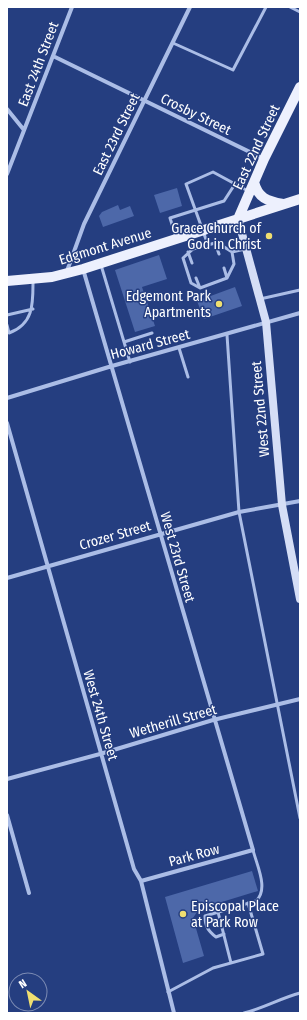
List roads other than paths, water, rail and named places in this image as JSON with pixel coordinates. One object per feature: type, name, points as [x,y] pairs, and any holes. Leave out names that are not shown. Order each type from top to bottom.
[{"type":"main road","name":"East 22nd Street","points":[[238,219],[264,159],[300,87]]},
{"type":"main road","points":[[254,182],[256,190],[261,197],[269,201],[284,204]]},
{"type":"main road","name":"Edgmont Avenue","points":[[7,281],[33,279],[83,269],[300,199]]},
{"type":"street","name":"East 24th Street","points":[[7,174],[72,7]]},
{"type":"street","name":"East 23rd Street","points":[[66,273],[84,224],[190,7]]},
{"type":"street","name":"Crosby Street","points":[[53,56],[264,159]]},
{"type":"street","points":[[7,109],[24,130]]},
{"type":"street","name":"West 22nd Street","points":[[238,219],[266,322],[282,505],[300,599]]},
{"type":"street","name":"West 23rd Street","points":[[83,269],[252,850]]},
{"type":"street","name":"Howard Street","points":[[7,398],[112,366],[227,335],[300,313]]},
{"type":"street","name":"West 24th Street","points":[[7,423],[100,754],[134,869],[141,881],[174,1013]]},
{"type":"street","name":"Crozer Street","points":[[7,578],[239,512],[300,501]]},
{"type":"street","name":"Wetherill Street","points":[[7,779],[100,754],[213,720],[277,703],[300,699]]},
{"type":"street","points":[[7,815],[30,893]]},
{"type":"street","name":"Park Row","points":[[141,881],[252,850]]},
{"type":"lane","points":[[173,43],[233,70],[266,7]]},
{"type":"lane","points":[[290,7],[300,12]]},
{"type":"lane","points":[[208,245],[186,184],[213,172],[250,192]]},
{"type":"lane","points":[[176,239],[170,218],[224,201],[235,184]]},
{"type":"lane","points":[[187,235],[193,250]]},
{"type":"lane","points":[[215,243],[219,254]]},
{"type":"lane","points":[[218,243],[232,252],[234,264],[228,278],[200,288],[191,283],[183,258],[188,252],[208,245],[218,243]]},
{"type":"lane","points":[[232,252],[246,248]]},
{"type":"lane","points":[[188,252],[192,263]]},
{"type":"lane","points":[[100,263],[130,362]]},
{"type":"lane","points":[[224,268],[228,278]]},
{"type":"lane","points":[[196,278],[200,288]]},
{"type":"lane","points":[[7,325],[9,332],[20,329],[33,309],[33,279]]},
{"type":"lane","points":[[260,299],[300,290]]},
{"type":"lane","points":[[7,315],[33,309]]},
{"type":"lane","points":[[124,342],[152,333]]},
{"type":"lane","points":[[227,335],[239,512],[300,818]]},
{"type":"lane","points":[[180,348],[188,377]]},
{"type":"lane","points":[[224,934],[216,936],[210,932],[205,924],[206,916],[256,901],[260,897],[263,889],[252,850]]},
{"type":"lane","points":[[168,992],[213,968],[263,954],[248,903]]},
{"type":"lane","points":[[218,912],[231,963]]},
{"type":"lane","points":[[244,1013],[258,1010],[282,998],[300,993]]},
{"type":"place","name":"Grace Church of God in Christ","points":[[269,236]]},
{"type":"place","name":"Edgemont Park Apartments","points":[[219,304]]},
{"type":"place","name":"Episcopal Place at Park Row","points":[[183,914]]}]
